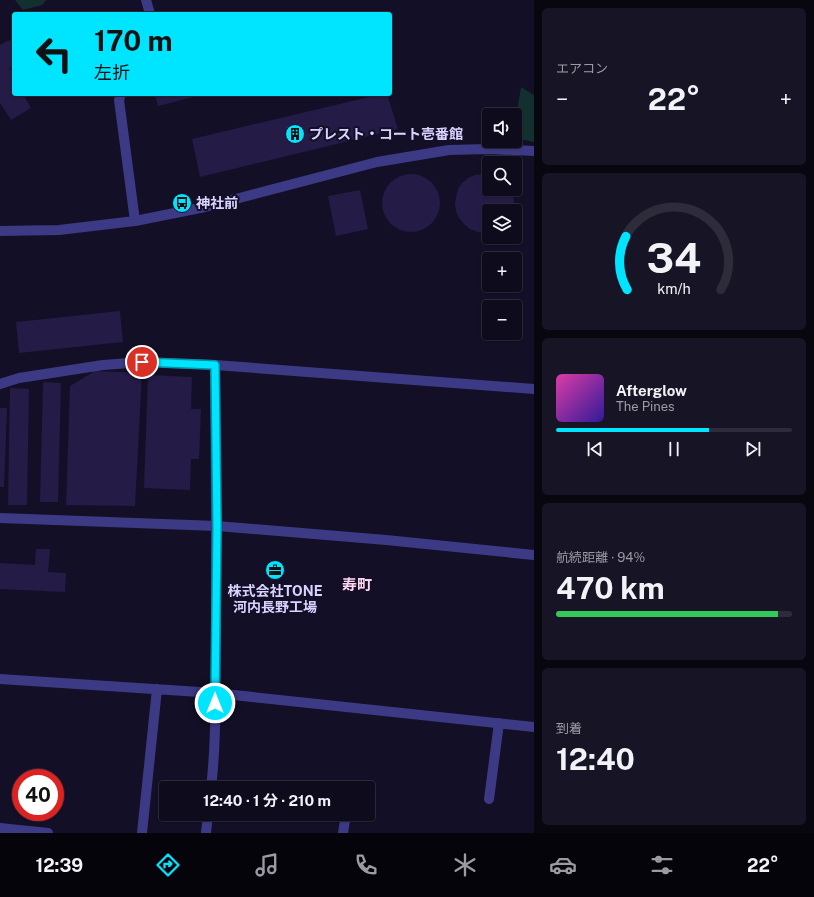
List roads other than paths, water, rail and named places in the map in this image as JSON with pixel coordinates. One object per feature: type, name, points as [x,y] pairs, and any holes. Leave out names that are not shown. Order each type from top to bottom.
[{"type":"street","points":[[146,0],[149,12]]},
{"type":"street","points":[[120,96],[119,100],[135,221]]},
{"type":"street","points":[[0,231],[59,230],[135,221],[205,207],[340,171],[384,161],[449,150],[488,149],[534,151]]},
{"type":"street","points":[[0,384],[19,378],[142,362],[215,365],[534,389]]},
{"type":"street","points":[[212,781],[216,725],[217,526],[215,365]]},
{"type":"street","points":[[0,518],[217,526],[534,554]]},
{"type":"street","points":[[0,679],[215,693],[534,726]]},
{"type":"street","points":[[142,833],[157,689]]},
{"type":"street","points":[[490,799],[499,723]]},
{"type":"street","points":[[206,833],[207,821]]},
{"type":"street","points":[[343,833],[345,821]]},
{"type":"street","points":[[0,828],[48,833]]},
{"type":"place","name":"プレスト・コート壱番館","points":[[295,134]]},
{"type":"place","name":"神社前","points":[[182,203]]},
{"type":"place","name":"株式会社TONE 河内長野工場","points":[[275,570]]},
{"type":"district","name":"寿町","points":[[357,584]]}]
